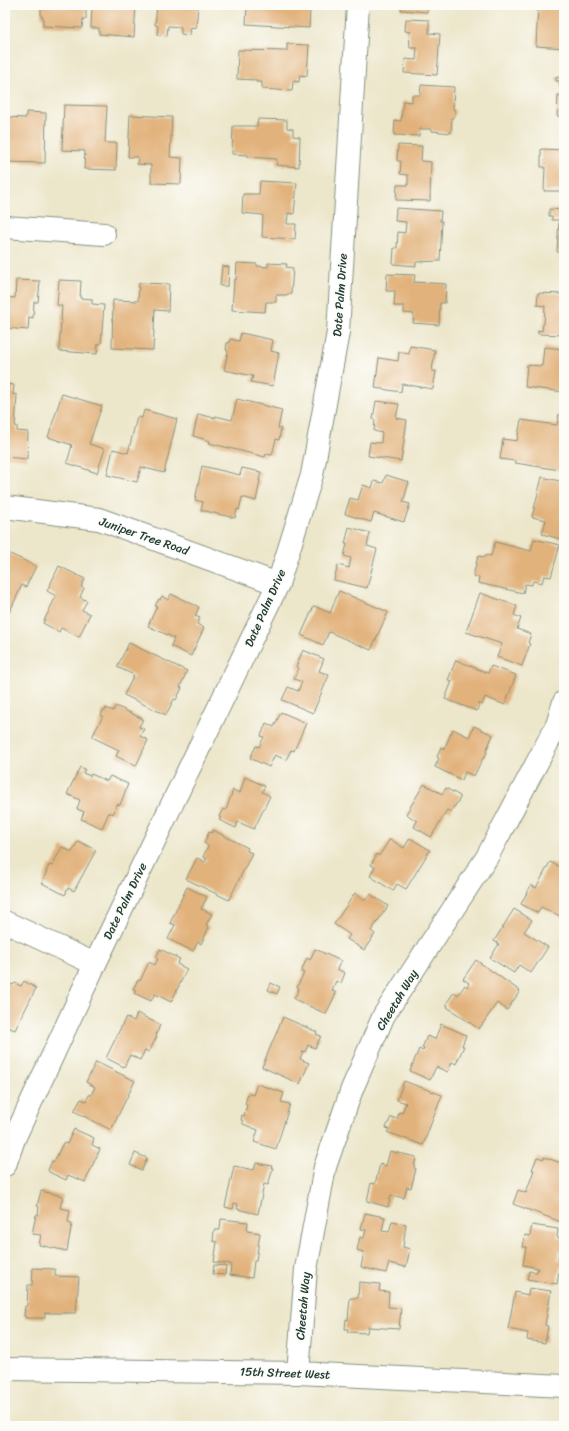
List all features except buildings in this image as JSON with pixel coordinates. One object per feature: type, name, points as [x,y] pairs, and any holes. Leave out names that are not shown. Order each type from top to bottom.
[{"type":"street","name":"Date Palm Drive","points":[[5,1165],[14,1139],[95,964],[278,584],[312,475],[338,332],[358,5]]},
{"type":"street","points":[[5,227],[104,234]]},
{"type":"street","name":"Juniper Tree Road","points":[[5,507],[99,519],[278,584]]},
{"type":"street","name":"Cheetah Way","points":[[298,1373],[306,1270],[325,1166],[352,1089],[384,1015],[487,857],[557,725],[564,702]]},
{"type":"street","points":[[5,922],[95,964]]},
{"type":"street","name":"15th Street West","points":[[5,1368],[298,1373],[564,1386]]}]
